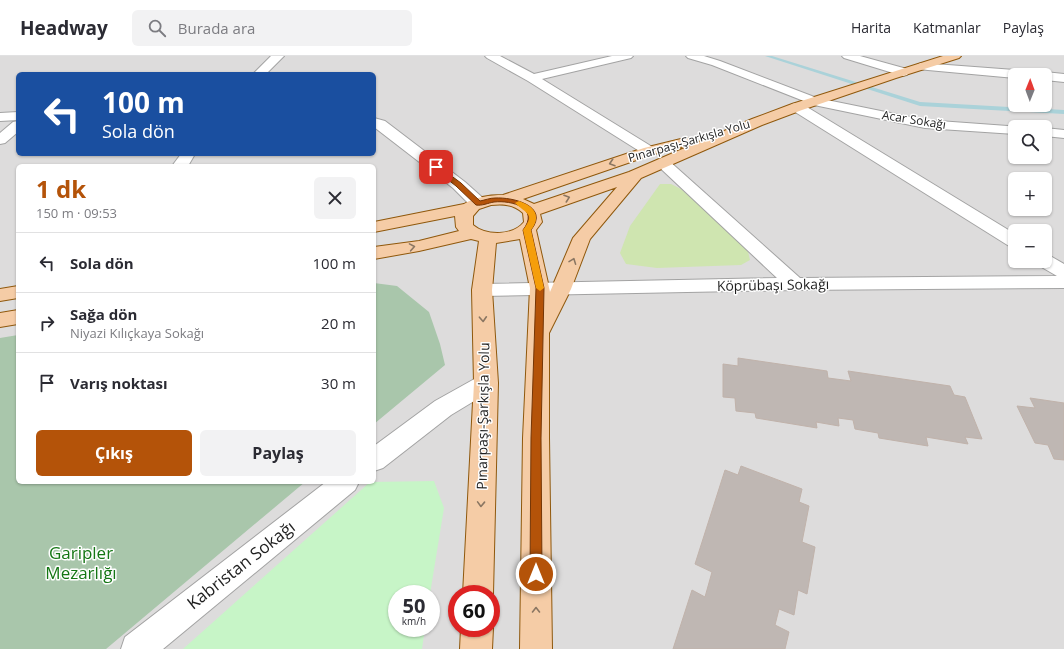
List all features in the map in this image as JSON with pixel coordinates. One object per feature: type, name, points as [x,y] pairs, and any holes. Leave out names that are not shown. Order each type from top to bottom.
[{"type":"main road","points":[[757,122],[819,99],[955,56]]},
{"type":"main road","name":"Pınarpaşı-Şarkışla Yolu","points":[[504,200],[649,151],[757,122]]},
{"type":"main road","name":"Pınarpaşı-Şarkışla Yolu","points":[[376,253],[480,236],[509,238],[529,220],[757,122]]},
{"type":"main road","points":[[536,649],[536,438],[539,334],[551,289],[582,238],[635,175]]},
{"type":"main road","points":[[376,227],[474,206],[495,200],[504,200],[524,205],[551,289]]},
{"type":"main road","points":[[474,206],[465,214],[464,221],[466,228],[480,236]]},
{"type":"main road","name":"Pınarpaşı-Şarkışla Yolu","points":[[478,585],[486,383],[480,236]]},
{"type":"main road","points":[[0,295],[16,292]]},
{"type":"main road","points":[[0,320],[16,317]]},
{"type":"main road","points":[[476,649],[477,637]]},
{"type":"street","points":[[261,72],[278,56]]},
{"type":"street","points":[[491,56],[532,78],[649,151]]},
{"type":"street","points":[[532,78],[626,56]]},
{"type":"street","name":"Acar Sokağı","points":[[692,56],[819,99],[925,124],[1008,130]]},
{"type":"street","points":[[848,56],[898,73]]},
{"type":"street","points":[[921,66],[1008,73]]},
{"type":"street","points":[[1052,77],[1064,78]]},
{"type":"street","points":[[797,107],[1008,238]]},
{"type":"street","points":[[0,116],[16,116]]},
{"type":"street","points":[[376,123],[380,124],[452,180],[474,206]]},
{"type":"street","points":[[0,140],[16,127]]},
{"type":"street","points":[[1052,133],[1064,134]]},
{"type":"street","points":[[663,163],[796,284]]},
{"type":"street","points":[[1052,265],[1064,272]]},
{"type":"street","name":"Köprübaşı Sokağı","points":[[482,290],[796,284],[1064,282]]},
{"type":"street","points":[[376,458],[443,408],[486,383]]},
{"type":"street","name":"Kabristan Sokağı","points":[[137,649],[343,484]]},
{"type":"shaded area","points":[[0,56],[1064,56],[1064,649],[0,649]]},
{"type":"green space","points":[[660,184],[671,184],[681,189],[747,247],[750,260],[741,265],[657,268],[626,264],[620,253],[630,226]]},
{"type":"green space","points":[[376,283],[397,286],[429,312],[440,344],[445,365],[376,422]]},
{"type":"green space","name":"Garipler Mezarlığı","points":[[16,335],[16,484],[303,484],[106,649],[0,649],[0,338]]},
{"type":"green space","points":[[434,481],[444,508],[431,585],[388,585],[388,637],[424,637],[422,649],[183,649],[368,484],[376,484],[376,482]]},
{"type":"building","points":[[738,358],[827,371],[828,378],[851,381],[848,371],[950,386],[954,395],[965,397],[982,439],[965,437],[968,444],[926,437],[928,446],[879,438],[878,433],[855,429],[853,420],[838,418],[839,426],[816,422],[817,428],[756,418],[755,413],[736,411],[735,398],[723,397],[723,364],[738,366]]},
{"type":"building","points":[[1030,398],[1064,403],[1064,460],[1054,459],[1048,445],[1035,443],[1017,406],[1035,408]]},
{"type":"building","points":[[741,466],[802,489],[799,502],[809,506],[802,542],[815,547],[807,594],[798,590],[794,615],[779,609],[775,625],[789,632],[785,649],[673,649],[692,590],[705,597],[712,572],[695,564],[725,470],[738,475]]},
{"type":"waterway","points":[[767,56],[920,104],[1064,112]]},
{"type":"slow traffic","points":[[519,203],[524,205],[530,211],[533,217],[532,224],[527,230],[540,288]]},
{"type":"route","points":[[436,167],[478,203],[495,200],[515,202],[524,205],[533,217],[532,224],[527,230],[540,288],[536,438],[536,574]]}]
